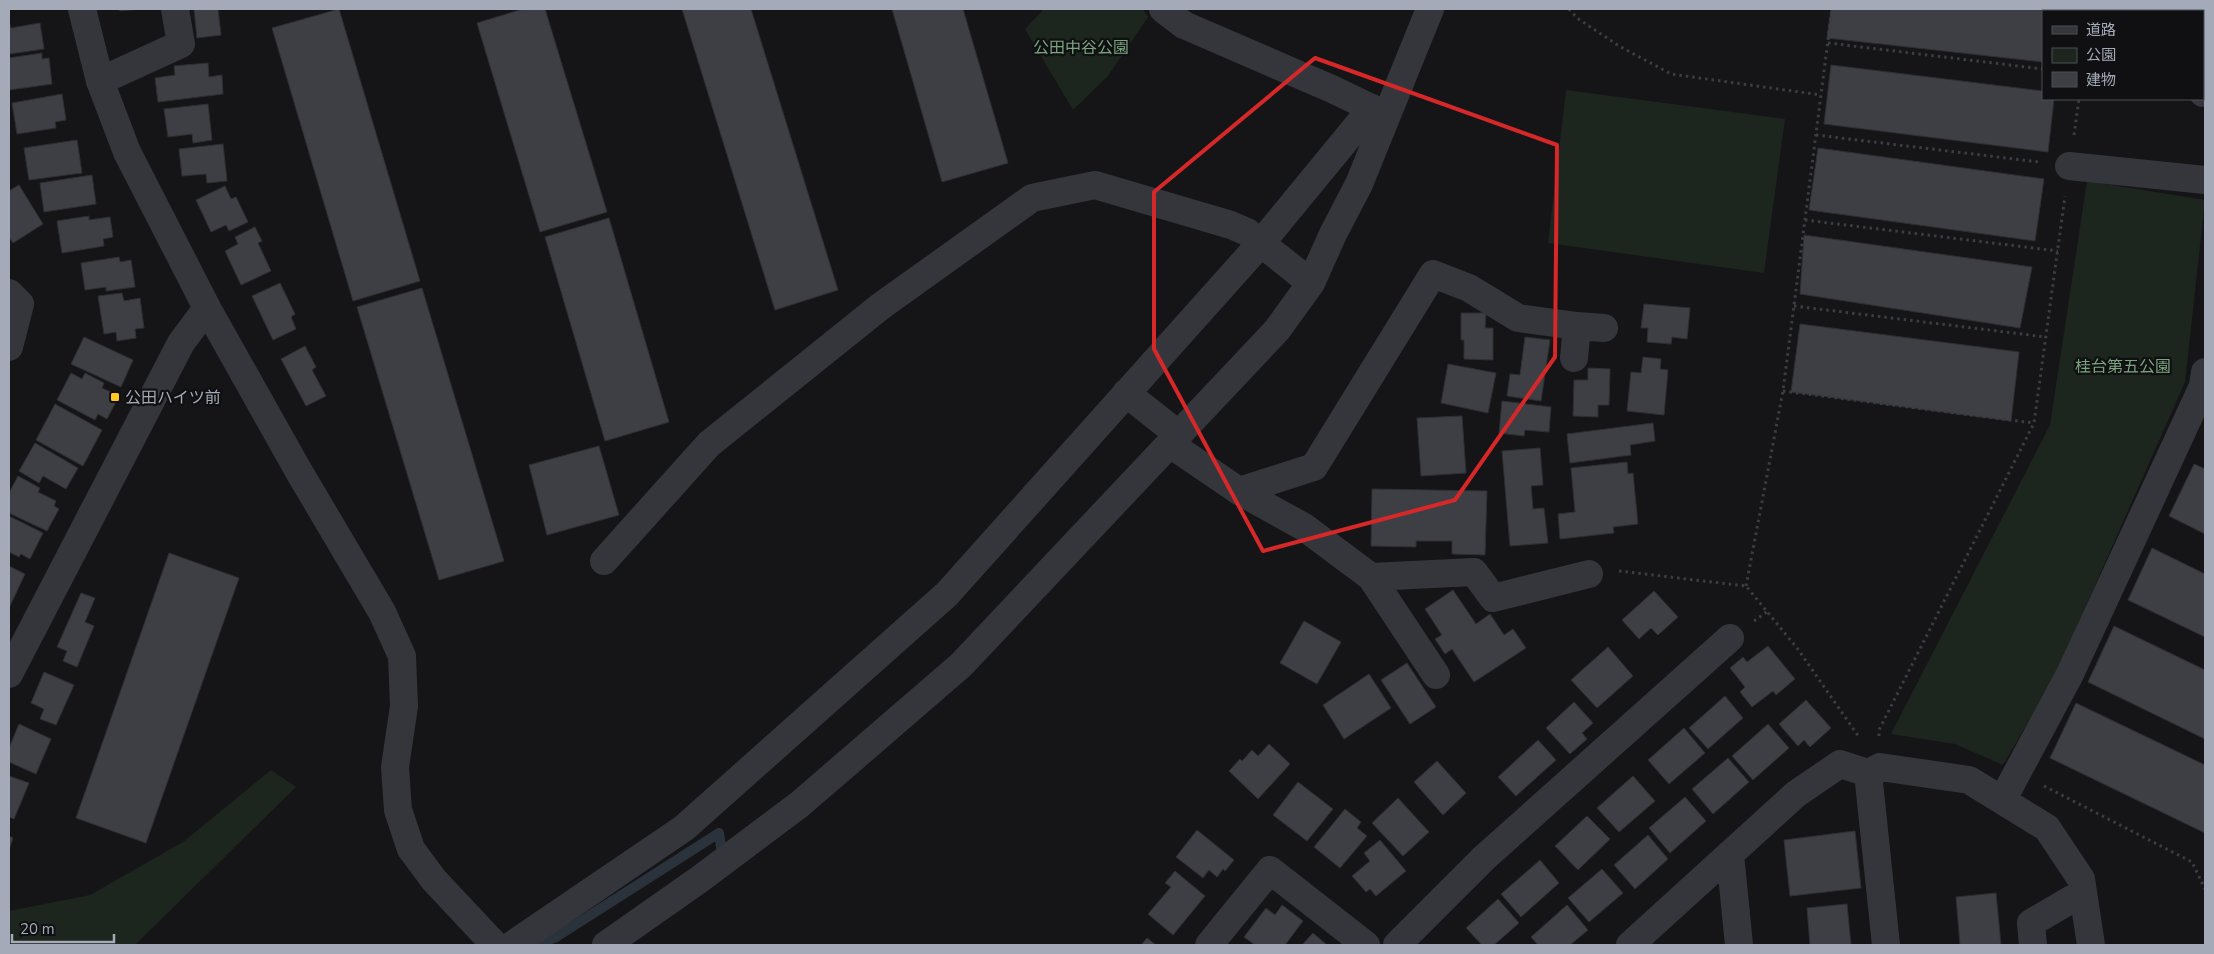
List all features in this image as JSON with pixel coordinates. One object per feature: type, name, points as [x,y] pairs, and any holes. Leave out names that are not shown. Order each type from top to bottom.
[{"type":"street","points":[[82,9],[100,81],[127,152],[207,308],[298,470],[382,612],[402,656],[404,706],[395,767],[398,810],[411,849],[434,880],[498,943],[684,828],[933,607],[954,586],[1379,112]]},
{"type":"street","points":[[100,81],[181,44],[175,9]]},
{"type":"street","points":[[1163,9],[1184,25],[1332,89],[1379,112]]},
{"type":"street","points":[[606,945],[700,879],[800,804],[961,665],[1276,330],[1311,283],[1332,234],[1359,184],[1379,112],[1430,9]]},
{"type":"street","points":[[2069,166],[2205,180]]},
{"type":"street","points":[[604,561],[709,444],[881,306],[1032,198],[1095,185],[1231,225],[1247,232],[1311,283]]},
{"type":"street","points":[[1239,492],[1314,467],[1433,274],[1468,288],[1518,318],[1604,328]]},
{"type":"street","points":[[9,292],[20,304],[9,347]]},
{"type":"street","points":[[9,674],[181,343],[207,308]]},
{"type":"street","points":[[1574,358],[1578,326]]},
{"type":"street","points":[[2003,799],[2070,674],[2203,386],[2205,372]]},
{"type":"street","points":[[1126,393],[1175,439],[1239,492],[1304,528],[1371,577],[1436,674]]},
{"type":"street","points":[[1371,577],[1474,572],[1494,598],[1588,574]]},
{"type":"street","points":[[1397,945],[1484,858],[1730,638]]},
{"type":"street","points":[[1630,945],[1796,794],[1840,764],[1874,770],[1969,780],[2003,799],[2047,828],[2081,879],[2091,945]]},
{"type":"street","points":[[1874,770],[1886,945]]},
{"type":"street","points":[[1730,854],[1739,945]]},
{"type":"street","points":[[1209,945],[1270,870],[1366,945]]},
{"type":"street","points":[[2033,945],[2031,923],[2082,893]]},
{"type":"path","points":[[1569,9],[1577,18],[1619,46],[1671,74],[1821,95]]},
{"type":"path","points":[[1746,586],[1782,391],[1832,9]]},
{"type":"path","points":[[1828,43],[2042,69]]},
{"type":"path","points":[[1874,770],[1879,730],[2034,423],[2079,100]]},
{"type":"path","points":[[1816,135],[2069,166]]},
{"type":"path","points":[[1805,220],[2058,252]]},
{"type":"path","points":[[1794,306],[2046,337]]},
{"type":"path","points":[[1782,391],[2034,423]]},
{"type":"path","points":[[1588,574],[1622,570],[1746,586],[1797,648],[1874,770]]},
{"type":"path","points":[[2061,795],[2192,862],[2205,889]]},
{"type":"highlighted area","points":[[1315,58],[1557,145],[1555,357],[1455,500],[1263,551],[1154,349],[1154,192]]},
{"type":"green space","name":"公田中谷公園","points":[[1044,9],[1143,9],[1148,17],[1108,76],[1073,110],[1025,29]]},
{"type":"green space","points":[[1566,90],[1785,119],[1764,273],[1548,243]]},
{"type":"green space","name":"桂台第五公園","points":[[2087,181],[2205,200],[2185,382],[2054,678],[2003,765],[1955,744],[1891,734],[2050,425]]},
{"type":"green space","points":[[271,770],[296,787],[135,945],[9,945],[9,911],[90,895],[183,842]]},
{"type":"building","points":[[119,9],[141,9],[120,11]]},
{"type":"building","points":[[194,9],[218,9],[221,35],[197,38]]},
{"type":"building","points":[[339,9],[420,281],[353,301],[272,28]]},
{"type":"building","points":[[523,9],[545,9],[607,212],[540,232],[477,23]]},
{"type":"building","points":[[682,9],[751,9],[838,290],[775,310]]},
{"type":"building","points":[[892,9],[963,9],[1008,163],[942,182]]},
{"type":"building","points":[[1831,9],[2065,9],[2042,10],[2042,62],[1827,38]]},
{"type":"building","points":[[9,22],[11,28],[40,23],[44,49],[9,54]]},
{"type":"building","points":[[42,53],[42,59],[49,58],[52,84],[9,90],[9,58]]},
{"type":"building","points":[[208,63],[209,77],[222,75],[223,94],[158,102],[155,78],[175,75],[174,66]]},
{"type":"building","points":[[1831,65],[2042,91],[2042,100],[2054,100],[2048,152],[1824,124]]},
{"type":"building","points":[[62,94],[66,120],[55,122],[56,128],[17,134],[12,103]]},
{"type":"building","points":[[208,104],[212,140],[193,143],[192,134],[168,137],[164,109]]},
{"type":"building","points":[[77,140],[82,173],[29,180],[24,148]]},
{"type":"building","points":[[223,144],[227,181],[207,183],[206,174],[182,176],[179,149]]},
{"type":"building","points":[[1818,148],[2044,179],[2035,241],[1809,210]]},
{"type":"building","points":[[92,175],[96,204],[44,212],[40,183]]},
{"type":"building","points":[[19,185],[43,224],[13,243],[9,237],[9,191]]},
{"type":"building","points":[[225,186],[231,199],[236,197],[248,222],[229,231],[226,225],[211,232],[196,200]]},
{"type":"building","points":[[89,216],[89,220],[110,217],[113,237],[103,239],[104,246],[62,253],[57,221]]},
{"type":"building","points":[[609,218],[669,422],[605,441],[545,237]]},
{"type":"building","points":[[255,227],[262,241],[258,243],[271,271],[241,285],[225,251],[238,244],[235,237]]},
{"type":"building","points":[[1804,235],[2032,267],[2020,328],[1800,294]]},
{"type":"building","points":[[119,257],[120,262],[131,260],[135,287],[106,291],[106,287],[85,290],[81,263]]},
{"type":"building","points":[[280,283],[295,314],[291,317],[296,329],[273,340],[252,296]]},
{"type":"building","points":[[422,288],[504,561],[439,580],[357,307]]},
{"type":"building","points":[[122,293],[124,301],[140,298],[144,328],[135,329],[136,338],[117,341],[116,332],[104,334],[98,296]]},
{"type":"building","points":[[1644,304],[1690,308],[1687,339],[1672,337],[1671,344],[1647,342],[1648,328],[1641,328]]},
{"type":"building","points":[[1461,313],[1486,313],[1485,328],[1493,328],[1493,360],[1464,359],[1464,340],[1461,340]]},
{"type":"building","points":[[1800,324],[2019,352],[2011,421],[1791,392]]},
{"type":"building","points":[[84,337],[133,360],[121,387],[71,364]]},
{"type":"building","points":[[1525,337],[1550,340],[1541,401],[1507,396],[1510,374],[1520,375]]},
{"type":"building","points":[[305,346],[316,367],[312,370],[326,396],[306,406],[281,359]]},
{"type":"building","points":[[1643,357],[1661,359],[1660,369],[1668,370],[1664,415],[1627,411],[1631,372],[1641,373]]},
{"type":"building","points":[[1448,364],[1496,373],[1488,413],[1441,403]]},
{"type":"building","points":[[1588,368],[1610,369],[1609,405],[1598,405],[1598,417],[1573,416],[1574,380],[1588,380]]},
{"type":"building","points":[[71,373],[82,379],[85,373],[104,383],[102,388],[119,396],[107,419],[98,414],[95,420],[57,400]]},
{"type":"building","points":[[1502,401],[1551,407],[1549,432],[1525,430],[1524,436],[1499,433]]},
{"type":"building","points":[[55,404],[102,430],[83,466],[36,440]]},
{"type":"building","points":[[1462,416],[1466,473],[1421,476],[1417,418]]},
{"type":"building","points":[[1653,423],[1655,441],[1630,445],[1631,455],[1570,463],[1567,434]]},
{"type":"building","points":[[35,443],[78,468],[66,489],[43,476],[39,483],[19,471]]},
{"type":"building","points":[[599,446],[619,515],[547,535],[529,465]]},
{"type":"building","points":[[1540,448],[1543,485],[1531,486],[1533,509],[1544,508],[1548,543],[1510,546],[1502,451]]},
{"type":"building","points":[[1627,462],[1628,474],[1633,473],[1638,524],[1613,527],[1614,533],[1560,539],[1558,514],[1575,512],[1571,468]]},
{"type":"building","points":[[2194,464],[2205,469],[2205,534],[2169,516]]},
{"type":"building","points":[[18,476],[40,488],[38,492],[56,501],[54,506],[59,509],[47,531],[9,513],[9,493]]},
{"type":"building","points":[[1372,489],[1487,491],[1485,555],[1452,554],[1452,541],[1416,541],[1416,547],[1371,546]]},
{"type":"building","points":[[9,516],[43,533],[30,559],[21,554],[19,557],[9,552]]},
{"type":"building","points":[[2152,548],[2205,574],[2205,637],[2128,600]]},
{"type":"building","points":[[169,553],[239,578],[146,843],[76,818]]},
{"type":"building","points":[[9,566],[25,574],[9,608]]},
{"type":"building","points":[[1453,590],[1476,624],[1490,614],[1504,635],[1513,629],[1526,648],[1474,682],[1452,649],[1445,654],[1435,639],[1442,635],[1425,609]]},
{"type":"building","points":[[1654,591],[1678,617],[1658,635],[1651,628],[1639,639],[1622,620]]},
{"type":"building","points":[[81,593],[95,598],[85,622],[94,626],[77,667],[63,661],[67,651],[57,647]]},
{"type":"building","points":[[1304,621],[1341,642],[1317,684],[1280,663]]},
{"type":"building","points":[[2114,626],[2205,670],[2205,739],[2088,682]]},
{"type":"building","points":[[1768,646],[1795,679],[1776,695],[1773,691],[1752,707],[1740,692],[1745,687],[1730,668],[1743,657],[1747,662]]},
{"type":"building","points":[[1608,647],[1633,676],[1597,708],[1571,680]]},
{"type":"building","points":[[1407,663],[1436,707],[1410,724],[1381,680]]},
{"type":"building","points":[[44,672],[74,685],[56,725],[40,719],[44,709],[31,703]]},
{"type":"building","points":[[1369,674],[1391,708],[1344,739],[1323,705]]},
{"type":"building","points":[[1725,696],[1743,718],[1708,749],[1689,728]]},
{"type":"building","points":[[1806,700],[1831,728],[1810,747],[1804,740],[1798,746],[1779,724]]},
{"type":"building","points":[[1574,702],[1593,723],[1582,733],[1587,739],[1570,754],[1546,728]]},
{"type":"building","points":[[2076,703],[2205,765],[2205,833],[2050,758]]},
{"type":"building","points":[[19,724],[51,739],[36,774],[9,762],[9,748]]},
{"type":"building","points":[[1768,724],[1789,748],[1753,780],[1732,756]]},
{"type":"building","points":[[1684,728],[1705,753],[1669,784],[1648,760]]},
{"type":"building","points":[[1538,740],[1556,760],[1516,796],[1498,777]]},
{"type":"building","points":[[1269,744],[1290,764],[1258,799],[1229,771],[1252,750],[1258,756]]},
{"type":"building","points":[[1728,758],[1749,782],[1713,814],[1692,789]]},
{"type":"building","points":[[1437,761],[1466,793],[1443,815],[1414,782]]},
{"type":"building","points":[[9,776],[29,783],[14,819],[9,817]]},
{"type":"building","points":[[1633,776],[1655,801],[1619,832],[1597,808]]},
{"type":"building","points":[[1298,782],[1333,809],[1307,841],[1273,815]]},
{"type":"building","points":[[1685,797],[1706,821],[1670,853],[1649,828]]},
{"type":"building","points":[[1398,798],[1429,832],[1403,856],[1372,823]]},
{"type":"building","points":[[1345,809],[1361,822],[1357,828],[1367,836],[1340,868],[1314,847]]},
{"type":"building","points":[[1587,816],[1610,839],[1578,870],[1555,846]]},
{"type":"building","points":[[1197,830],[1234,860],[1217,877],[1209,870],[1203,878],[1176,857]]},
{"type":"building","points":[[1855,831],[1861,888],[1790,896],[1784,840]]},
{"type":"building","points":[[1648,835],[1668,859],[1635,889],[1614,865]]},
{"type":"building","points":[[9,836],[13,838],[9,850]]},
{"type":"building","points":[[1380,840],[1406,871],[1376,896],[1370,889],[1366,892],[1352,876],[1370,861],[1364,853]]},
{"type":"building","points":[[1540,860],[1559,883],[1521,917],[1501,894]]},
{"type":"building","points":[[1602,869],[1623,893],[1589,922],[1568,898]]},
{"type":"building","points":[[1175,871],[1205,896],[1173,935],[1148,914],[1171,887],[1165,883]]},
{"type":"building","points":[[1996,893],[2001,945],[1960,945],[1956,897]]},
{"type":"building","points":[[1498,899],[1519,923],[1494,945],[1482,945],[1466,928]]},
{"type":"building","points":[[1847,904],[1851,945],[1810,945],[1807,908]]},
{"type":"building","points":[[1282,905],[1303,921],[1285,945],[1255,945],[1244,937],[1266,908],[1275,915]]},
{"type":"building","points":[[1567,905],[1588,930],[1570,945],[1538,945],[1531,937]]},
{"type":"building","points":[[1313,933],[1327,945],[1302,945]]},
{"type":"building","points":[[1147,938],[1156,945],[1141,945]]},
{"type":"waterway","points":[[536,945],[556,937],[719,833],[721,847]]},
{"type":"place","name":"公田ハイツ前","points":[[115,397]]}]
